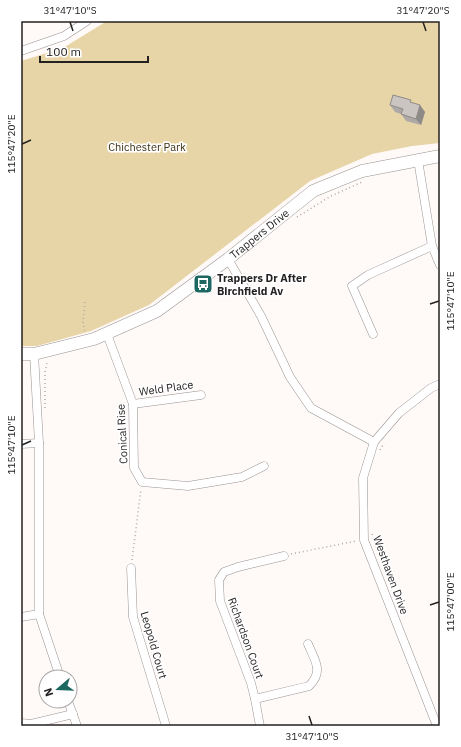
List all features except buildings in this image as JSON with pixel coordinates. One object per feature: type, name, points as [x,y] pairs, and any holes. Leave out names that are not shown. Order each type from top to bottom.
[{"type":"main road","name":"Trappers Drive","points":[[21,354],[34,354],[94,340],[157,311],[228,259],[313,191],[362,171],[440,156]]},
{"type":"street","points":[[21,51],[64,36],[86,21]]},
{"type":"street","points":[[418,160],[432,246],[440,266]]},
{"type":"street","points":[[373,334],[352,286],[368,275],[432,246]]},
{"type":"street","points":[[228,259],[261,316],[290,377],[311,408],[374,442]]},
{"type":"street","name":"Conical Rise","points":[[107,334],[133,404],[134,468],[142,482]]},
{"type":"street","points":[[34,354],[39,443],[39,614],[57,669]]},
{"type":"street","name":"Westhaven Drive","points":[[437,726],[364,540],[363,478],[374,442],[399,413],[431,388],[440,384]]},
{"type":"street","name":"Weld Place","points":[[133,404],[201,394]]},
{"type":"street","points":[[21,444],[39,443]]},
{"type":"street","points":[[142,482],[188,486],[242,477],[264,466]]},
{"type":"street","name":"Richardson Court","points":[[260,726],[251,683],[220,601],[219,580],[224,572],[238,567],[284,556]]},
{"type":"street","name":"Leopold Court","points":[[132,568],[133,617],[166,726]]},
{"type":"street","points":[[21,617],[39,614]]},
{"type":"street","points":[[255,699],[309,686],[314,681],[318,674],[308,644]]},
{"type":"street","points":[[71,709],[77,726]]},
{"type":"street","points":[[21,723],[31,724],[73,714]]},
{"type":"path","points":[[85,302],[83,322],[86,334]]},
{"type":"path","points":[[379,450],[387,438]]},
{"type":"path","points":[[132,568],[142,482]]},
{"type":"path","points":[[371,529],[376,549]]},
{"type":"path","points":[[284,556],[364,540]]},
{"type":"green space","name":"Chichester Park","points":[[107,21],[440,21],[440,143],[412,146],[372,154],[310,181],[149,305],[91,331],[37,346],[21,346],[21,61],[63,48]]},
{"type":"place","name":"Trappers Dr After Birchfield Av","points":[[203,284]]}]
